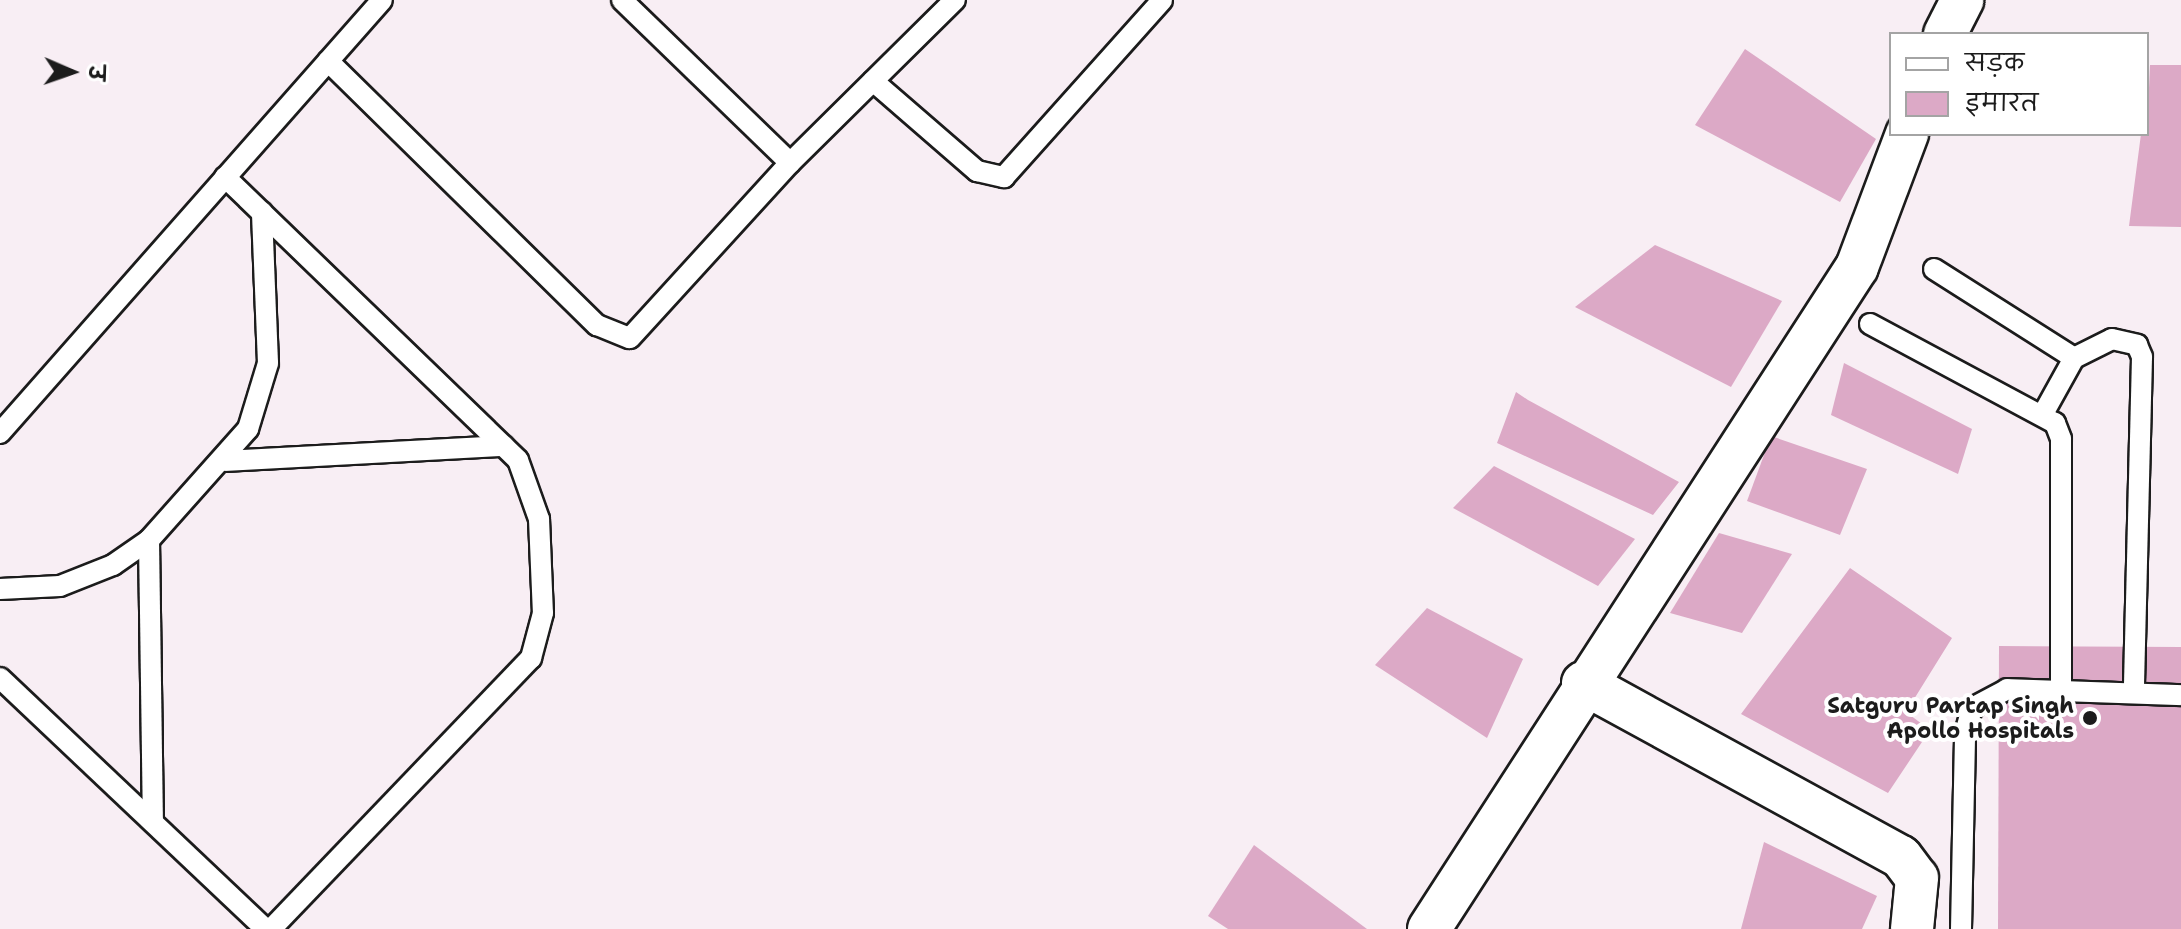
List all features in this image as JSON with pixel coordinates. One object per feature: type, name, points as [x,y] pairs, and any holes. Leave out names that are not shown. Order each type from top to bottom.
[{"type":"street","points":[[1946,32],[1962,0]]},
{"type":"street","points":[[1429,929],[1583,683],[1857,267],[1906,136]]},
{"type":"street","points":[[1583,683],[1901,857],[1917,878],[1912,929]]},
{"type":"lane","points":[[622,0],[790,163]]},
{"type":"lane","points":[[328,61],[611,336],[636,332],[790,163],[955,0]]},
{"type":"lane","points":[[873,81],[977,171],[1004,177],[1162,0]]},
{"type":"lane","points":[[0,433],[379,1]]},
{"type":"lane","points":[[225,177],[504,446],[532,483],[539,519],[543,613],[531,658],[271,929]]},
{"type":"lane","points":[[0,589],[75,581],[149,540],[225,461],[248,429],[268,363],[262,212]]},
{"type":"lane","points":[[1934,269],[2074,358]]},
{"type":"lane","points":[[1870,324],[2043,414],[2061,439],[2061,689]]},
{"type":"lane","points":[[2043,414],[2074,358],[2112,339],[2137,345],[2142,357],[2134,692]]},
{"type":"lane","points":[[225,461],[504,446]]},
{"type":"lane","points":[[149,540],[153,822]]},
{"type":"lane","points":[[0,678],[265,929]]},
{"type":"lane","points":[[1961,929],[1965,733],[1972,708],[2007,689],[2181,695]]},
{"type":"building","points":[[1745,49],[1876,139],[1840,202],[1695,125]]},
{"type":"building","points":[[2150,65],[2181,65],[2181,227],[2129,226],[2141,136],[2149,136]]},
{"type":"building","points":[[1655,245],[1782,301],[1731,387],[1575,307]]},
{"type":"building","points":[[1844,363],[1972,429],[1958,474],[1831,415]]},
{"type":"building","points":[[1516,392],[1679,482],[1653,515],[1497,443]]},
{"type":"building","points":[[1771,436],[1867,469],[1840,535],[1747,501]]},
{"type":"building","points":[[1494,466],[1635,539],[1598,586],[1453,508]]},
{"type":"building","points":[[1719,533],[1792,554],[1742,633],[1670,613]]},
{"type":"building","points":[[1850,568],[1952,638],[1906,712],[1930,730],[1888,793],[1741,714]]},
{"type":"building","points":[[1427,608],[1523,659],[1487,738],[1375,665]]},
{"type":"building","name":"Satguru Partap Singh Apollo Hospitals","points":[[1999,646],[2181,647],[2181,929],[1998,929]]},
{"type":"building","points":[[1764,842],[1877,896],[1862,929],[1741,929]]},
{"type":"building","points":[[1254,845],[1367,929],[1228,929],[1208,916]]},
{"type":"place","name":"Satguru Partap Singh Apollo Hospitals","points":[[2090,718]]}]
